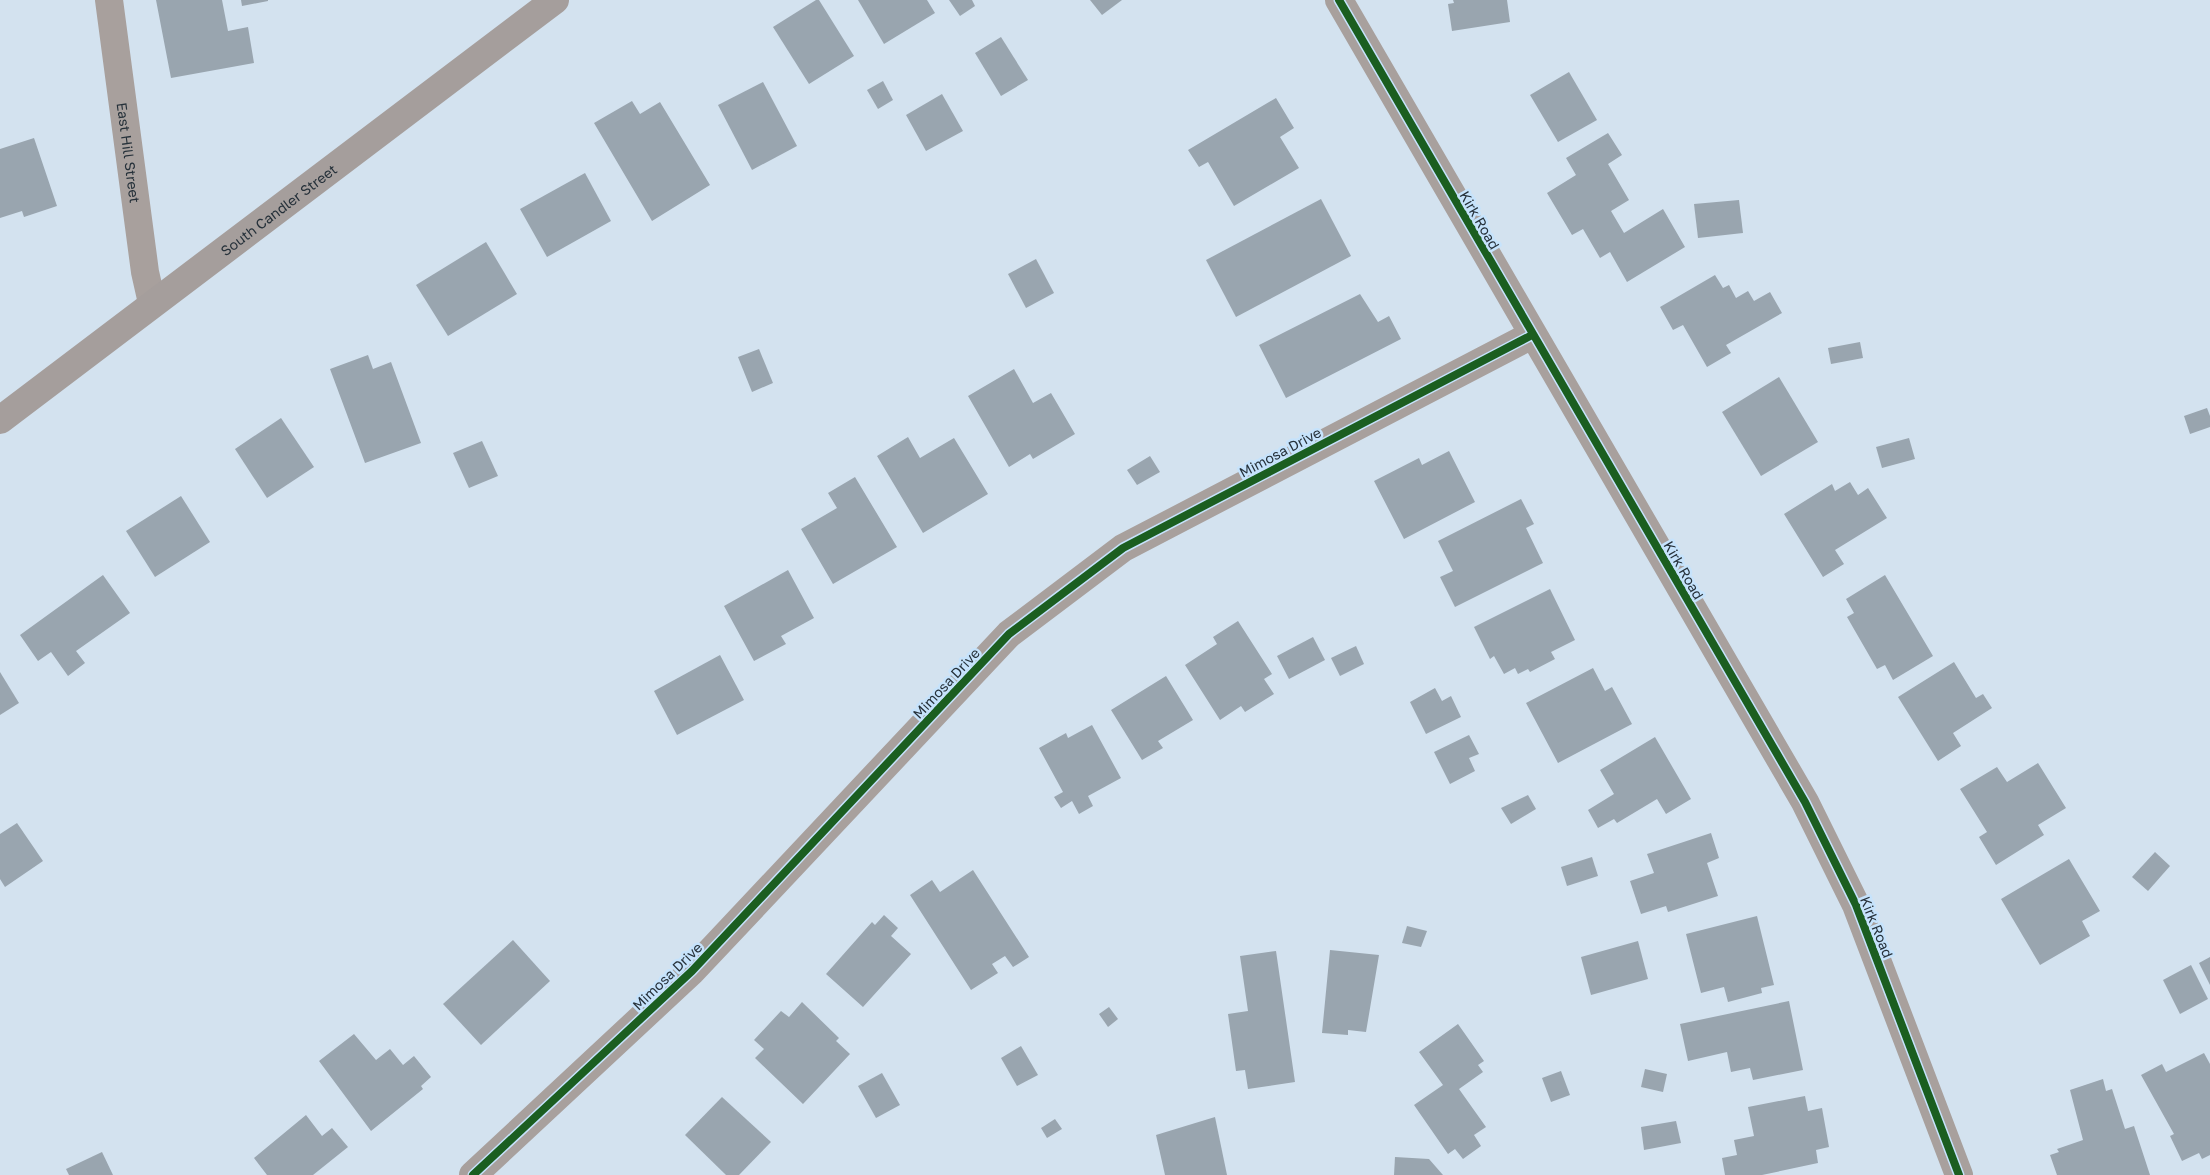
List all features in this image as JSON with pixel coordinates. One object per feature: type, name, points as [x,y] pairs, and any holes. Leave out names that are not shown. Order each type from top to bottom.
[{"type":"main road","name":"South Candler Street","points":[[0,420],[152,303],[555,0]]},
{"type":"street","name":"East Hill Street","points":[[109,0],[144,262],[152,303]]},
{"type":"street","name":"Kirk Road","points":[[1339,0],[1805,802],[1856,905],[1960,1175]]},
{"type":"street","name":"Mimosa Drive","points":[[473,1175],[692,971],[1009,634],[1123,548],[1532,335]]},
{"type":"building","points":[[156,0],[222,0],[228,31],[248,27],[254,63],[171,78]]},
{"type":"building","points":[[241,0],[268,0],[268,1],[242,6]]},
{"type":"building","points":[[816,0],[819,0],[854,56],[809,84],[773,27]]},
{"type":"building","points":[[858,0],[927,0],[935,13],[884,44]]},
{"type":"building","points":[[949,0],[972,0],[975,6],[960,16]]},
{"type":"building","points":[[1090,0],[1122,0],[1102,15]]},
{"type":"building","points":[[1453,0],[1507,0],[1510,22],[1452,31],[1448,4],[1454,3]]},
{"type":"building","points":[[1001,37],[1028,80],[1001,96],[975,53]]},
{"type":"building","points":[[1569,72],[1597,120],[1558,142],[1530,95]]},
{"type":"building","points":[[883,81],[893,100],[878,109],[867,90]]},
{"type":"building","points":[[763,82],[797,146],[752,170],[718,105]]},
{"type":"building","points":[[942,94],[963,131],[926,151],[906,115]]},
{"type":"building","points":[[1276,98],[1294,128],[1280,137],[1299,168],[1234,206],[1208,162],[1199,167],[1188,150]]},
{"type":"building","points":[[632,101],[640,114],[660,102],[710,185],[652,221],[594,123]]},
{"type":"building","points":[[1608,133],[1622,155],[1608,164],[1629,200],[1611,211],[1624,233],[1663,209],[1685,247],[1627,282],[1610,252],[1600,258],[1583,229],[1572,235],[1547,193],[1576,175],[1566,158]]},
{"type":"building","points":[[34,138],[57,206],[24,217],[22,211],[0,218],[0,149]]},
{"type":"building","points":[[585,173],[611,221],[547,257],[520,209]]},
{"type":"building","points":[[1321,199],[1351,256],[1236,317],[1206,260]]},
{"type":"building","points":[[1739,200],[1743,233],[1698,238],[1694,204]]},
{"type":"building","points":[[486,242],[517,294],[448,336],[416,285]]},
{"type":"building","points":[[1036,259],[1054,293],[1026,308],[1008,274]]},
{"type":"building","points":[[1715,275],[1723,288],[1729,285],[1736,298],[1748,291],[1754,301],[1770,292],[1782,313],[1726,345],[1731,353],[1707,367],[1683,325],[1673,330],[1660,307]]},
{"type":"building","points":[[1360,294],[1378,322],[1389,316],[1401,339],[1286,398],[1259,345]]},
{"type":"building","points":[[1860,342],[1863,358],[1831,364],[1828,348]]},
{"type":"building","points":[[759,349],[773,383],[752,392],[738,357]]},
{"type":"building","points":[[368,355],[373,369],[391,362],[421,443],[365,463],[330,369]]},
{"type":"building","points":[[1014,369],[1033,403],[1051,393],[1075,434],[1033,459],[1030,454],[1009,467],[968,396]]},
{"type":"building","points":[[1779,377],[1818,442],[1761,476],[1722,412]]},
{"type":"building","points":[[2207,408],[2210,416],[2210,427],[2190,434],[2184,416]]},
{"type":"building","points":[[281,418],[314,467],[267,498],[235,449]]},
{"type":"building","points":[[908,437],[920,458],[954,438],[988,494],[923,533],[877,456]]},
{"type":"building","points":[[1909,438],[1915,459],[1882,468],[1876,447]]},
{"type":"building","points":[[482,441],[498,476],[469,488],[453,453]]},
{"type":"building","points":[[1449,451],[1475,502],[1404,539],[1374,481],[1419,458],[1422,465]]},
{"type":"building","points":[[1150,456],[1160,472],[1137,485],[1127,470]]},
{"type":"building","points":[[855,477],[897,547],[833,584],[801,529],[837,508],[828,493]]},
{"type":"building","points":[[1850,482],[1858,495],[1868,488],[1887,518],[1835,550],[1844,564],[1823,577],[1784,514],[1832,484],[1835,491]]},
{"type":"building","points":[[181,496],[210,542],[155,577],[126,531]]},
{"type":"building","points":[[1521,499],[1534,524],[1526,528],[1543,563],[1455,607],[1440,577],[1453,571],[1438,541]]},
{"type":"building","points":[[788,570],[814,618],[781,636],[786,644],[754,661],[724,606]]},
{"type":"building","points":[[103,575],[130,613],[76,651],[85,663],[68,676],[51,652],[38,661],[20,635]]},
{"type":"building","points":[[1885,575],[1933,656],[1893,680],[1885,665],[1877,669],[1847,617],[1854,613],[1846,599]]},
{"type":"building","points":[[1550,589],[1575,640],[1551,652],[1555,659],[1530,672],[1528,669],[1518,674],[1515,668],[1504,674],[1494,656],[1490,659],[1474,627]]},
{"type":"building","points":[[1238,621],[1272,674],[1264,679],[1274,694],[1245,712],[1241,706],[1220,720],[1185,665],[1217,644],[1213,637]]},
{"type":"building","points":[[1313,637],[1325,660],[1289,679],[1277,656]]},
{"type":"building","points":[[1356,646],[1364,664],[1340,676],[1331,658]]},
{"type":"building","points":[[720,655],[744,700],[677,735],[654,691]]},
{"type":"building","points":[[1954,662],[1976,698],[1983,694],[1992,708],[1953,733],[1961,746],[1938,761],[1898,697]]},
{"type":"building","points":[[1593,668],[1605,691],[1612,687],[1632,724],[1558,763],[1526,703]]},
{"type":"building","points":[[0,672],[19,703],[0,715]]},
{"type":"building","points":[[1166,676],[1193,720],[1158,741],[1163,748],[1142,760],[1111,710]]},
{"type":"building","points":[[1435,688],[1442,701],[1451,696],[1461,717],[1426,734],[1410,702]]},
{"type":"building","points":[[1092,725],[1121,778],[1088,796],[1093,806],[1079,814],[1072,801],[1061,808],[1054,797],[1063,792],[1039,748],[1066,733],[1068,738]]},
{"type":"building","points":[[1469,735],[1479,754],[1469,758],[1475,771],[1450,784],[1434,752]]},
{"type":"building","points":[[1655,737],[1691,799],[1666,814],[1657,799],[1617,823],[1614,819],[1598,828],[1588,810],[1614,794],[1600,770]]},
{"type":"building","points":[[2038,763],[2066,808],[2038,825],[2044,835],[1996,865],[1979,837],[1987,832],[1960,789],[1997,767],[2007,782]]},
{"type":"building","points":[[1528,795],[1536,809],[1511,824],[1501,808]]},
{"type":"building","points":[[17,823],[43,861],[5,887],[0,879],[0,834]]},
{"type":"building","points":[[1711,833],[1719,858],[1707,863],[1718,896],[1668,912],[1666,906],[1641,914],[1630,881],[1654,873],[1647,854]]},
{"type":"building","points":[[2155,852],[2170,866],[2148,891],[2132,877]]},
{"type":"building","points":[[1592,857],[1598,876],[1567,886],[1561,867]]},
{"type":"building","points":[[2069,859],[2100,911],[2082,921],[2090,936],[2040,965],[2001,899]]},
{"type":"building","points":[[973,870],[1029,957],[1013,967],[1005,956],[992,964],[998,973],[971,990],[910,895],[932,880],[940,892]]},
{"type":"building","points":[[884,915],[898,928],[891,936],[911,954],[863,1007],[826,974],[872,922],[875,925]]},
{"type":"building","points":[[1757,916],[1774,985],[1761,988],[1762,993],[1728,1002],[1724,987],[1701,993],[1686,934]]},
{"type":"building","points":[[1407,926],[1427,931],[1421,947],[1402,943]]},
{"type":"building","points":[[513,940],[550,981],[481,1045],[443,1004]]},
{"type":"building","points":[[1638,941],[1648,979],[1591,995],[1581,957]]},
{"type":"building","points":[[1330,950],[1379,955],[1366,1032],[1348,1030],[1348,1035],[1322,1033]]},
{"type":"building","points":[[1276,951],[1295,1082],[1248,1089],[1245,1070],[1236,1071],[1228,1014],[1248,1011],[1240,956]]},
{"type":"building","points":[[2210,957],[2210,985],[2199,963]]},
{"type":"building","points":[[2191,965],[2208,999],[2180,1014],[2163,980]]},
{"type":"building","points":[[1789,1001],[1803,1070],[1753,1080],[1750,1068],[1731,1072],[1727,1052],[1688,1061],[1680,1024]]},
{"type":"building","points":[[802,1002],[839,1038],[836,1041],[850,1054],[803,1104],[755,1058],[764,1049],[754,1040],[781,1011],[789,1017]]},
{"type":"building","points":[[1109,1007],[1118,1019],[1108,1027],[1099,1014]]},
{"type":"building","points":[[1458,1024],[1484,1061],[1478,1065],[1483,1072],[1459,1089],[1486,1127],[1474,1135],[1481,1146],[1463,1159],[1455,1149],[1448,1154],[1414,1105],[1443,1085],[1419,1052]]},
{"type":"building","points":[[354,1034],[376,1060],[390,1049],[403,1065],[414,1056],[431,1077],[421,1086],[423,1089],[371,1131],[319,1061]]},
{"type":"building","points":[[1021,1046],[1038,1075],[1017,1086],[1001,1058]]},
{"type":"building","points":[[2204,1053],[2210,1064],[2210,1155],[2202,1159],[2199,1153],[2182,1161],[2170,1136],[2174,1134],[2141,1075],[2162,1064],[2166,1072]]},
{"type":"building","points":[[1645,1069],[1667,1074],[1663,1092],[1641,1087]]},
{"type":"building","points":[[1561,1071],[1570,1095],[1551,1102],[1542,1078]]},
{"type":"building","points":[[882,1073],[900,1105],[876,1118],[858,1086]]},
{"type":"building","points":[[2103,1079],[2106,1091],[2112,1089],[2125,1129],[2134,1126],[2150,1175],[2057,1175],[2050,1155],[2059,1152],[2057,1149],[2083,1140],[2070,1090]]},
{"type":"building","points":[[1805,1096],[1808,1111],[1822,1108],[1829,1147],[1816,1150],[1818,1163],[1762,1175],[1725,1175],[1722,1158],[1737,1155],[1734,1140],[1754,1136],[1748,1107]]},
{"type":"building","points":[[722,1097],[771,1142],[739,1175],[726,1175],[685,1135]]},
{"type":"building","points":[[306,1115],[322,1136],[332,1128],[348,1147],[313,1175],[267,1175],[254,1158]]},
{"type":"building","points":[[1215,1117],[1227,1175],[1165,1175],[1156,1135]]},
{"type":"building","points":[[1055,1119],[1062,1129],[1047,1138],[1041,1128]]},
{"type":"building","points":[[1676,1121],[1681,1143],[1644,1150],[1641,1127]]},
{"type":"building","points":[[102,1152],[113,1175],[69,1175],[66,1169]]},
{"type":"building","points":[[1395,1157],[1429,1159],[1443,1175],[1394,1175]]},
{"type":"cycle path","points":[[1339,0],[1805,802],[1856,905],[1959,1175]]},
{"type":"cycle path","points":[[473,1175],[692,971],[1009,634],[1123,548],[1532,335]]}]
